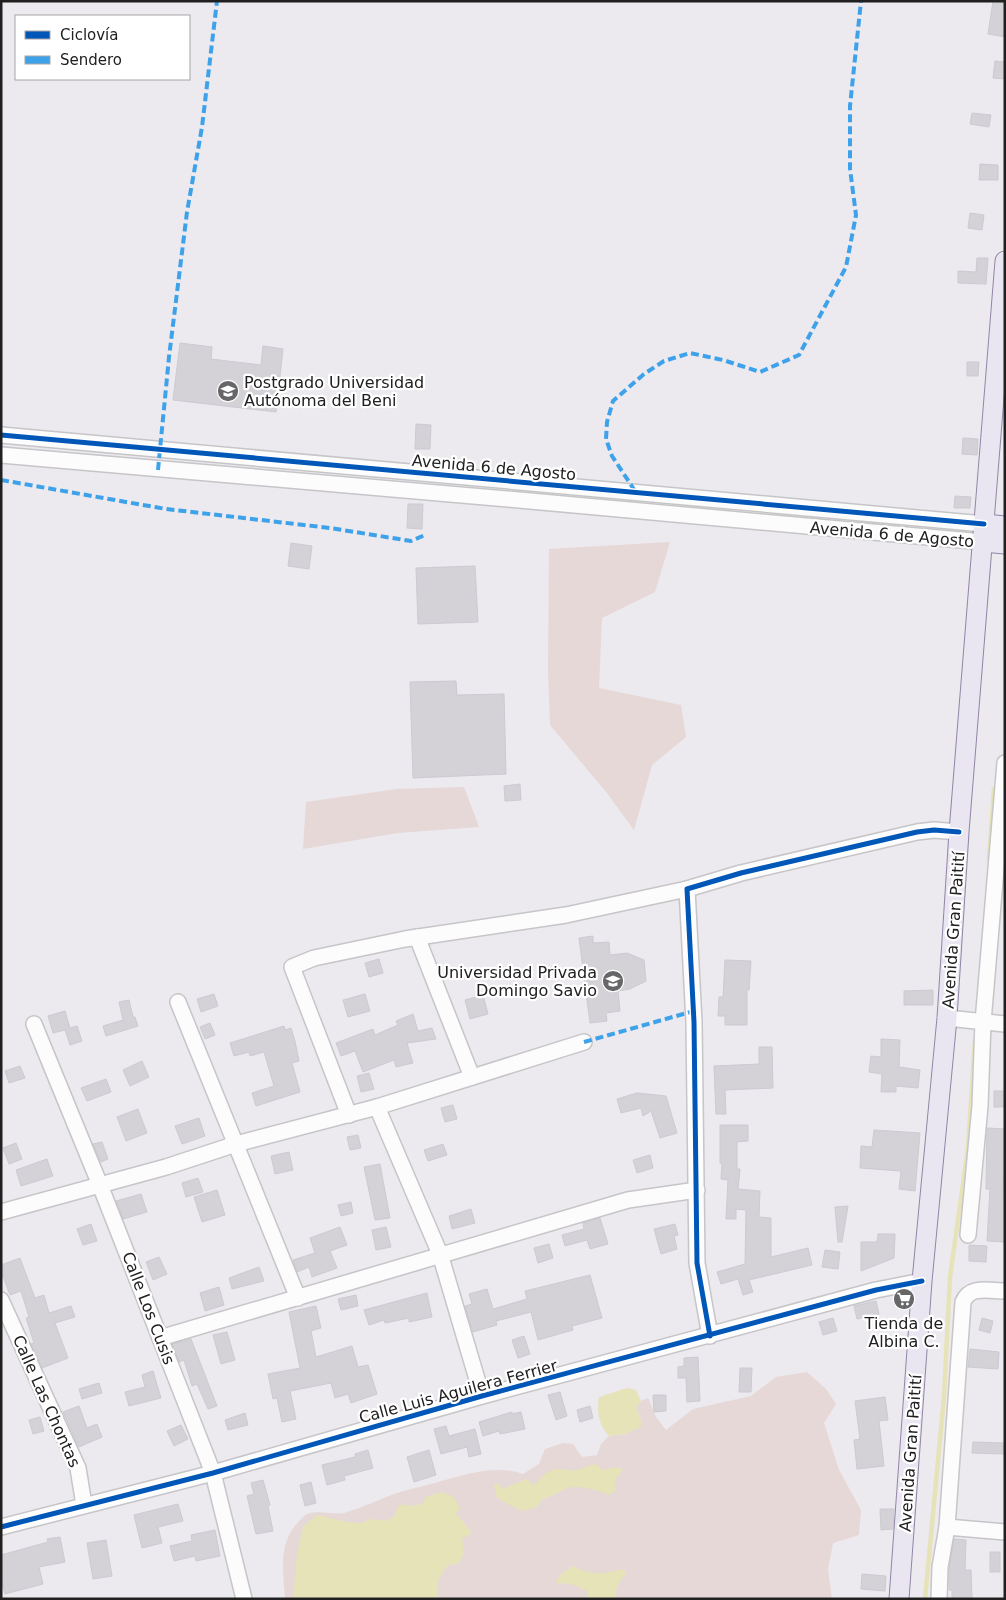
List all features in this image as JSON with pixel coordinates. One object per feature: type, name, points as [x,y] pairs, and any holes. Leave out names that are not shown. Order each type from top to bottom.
[{"type":"main road","name":"Avenida Gran Paitití","points":[[900,1599],[922,1281],[947,1018],[959,832],[1005,261]]},
{"type":"main road","name":"Avenida 6 de Agosto","points":[[983,533],[1005,526]]},
{"type":"main road","name":"Avenida 6 de Agosto","points":[[983,533],[1005,544]]},
{"type":"street","name":"Avenida 6 de Agosto","points":[[1,435],[284,462],[817,508],[983,533]]},
{"type":"street","name":"Avenida 6 de Agosto","points":[[1,456],[814,526],[983,533]]},
{"type":"street","points":[[283,479],[284,462]]},
{"type":"street","points":[[412,490],[413,473]]},
{"type":"street","points":[[814,526],[817,508]]},
{"type":"street","points":[[968,1235],[980,1106],[983,1022],[1005,763]]},
{"type":"street","points":[[349,1115],[292,967],[314,958],[417,937],[566,915],[687,889],[741,873],[917,832],[934,830],[959,832]]},
{"type":"street","points":[[687,889],[694,1022],[697,1263],[710,1336]]},
{"type":"street","points":[[417,937],[472,1077]]},
{"type":"street","points":[[178,1002],[298,1298]]},
{"type":"street","points":[[947,1018],[1005,1024]]},
{"type":"street","name":"Calle Los Cusis","points":[[34,1024],[100,1185],[213,1473],[244,1599]]},
{"type":"street","points":[[1,1212],[166,1167],[236,1144],[377,1107],[584,1042]]},
{"type":"street","points":[[377,1107],[440,1254],[482,1396]]},
{"type":"street","points":[[160,1338],[628,1200],[697,1190]]},
{"type":"street","name":"Calle Luis Aguilera Ferrier","points":[[1,1527],[213,1473],[482,1396],[876,1290],[922,1281]]},
{"type":"street","points":[[939,1599],[940,1567],[948,1527],[963,1302],[966,1295],[972,1290],[1005,1291]]},
{"type":"street","name":"Calle Las Chontas","points":[[1,1300],[78,1468],[84,1505]]},
{"type":"street","points":[[948,1527],[1005,1532]]},
{"type":"shaded area","points":[[670,542],[655,592],[602,618],[599,688],[681,705],[686,737],[652,765],[634,830],[607,793],[550,725],[548,670],[549,549]]},
{"type":"shaded area","points":[[464,787],[479,827],[398,833],[303,849],[306,802],[397,789]]},
{"type":"shaded area","points":[[807,1372],[826,1389],[836,1404],[824,1423],[839,1470],[861,1510],[859,1535],[833,1543],[828,1569],[832,1599],[285,1599],[283,1565],[285,1545],[295,1526],[308,1514],[347,1512],[397,1493],[474,1473],[503,1470],[523,1474],[539,1464],[545,1449],[563,1443],[573,1444],[582,1457],[597,1455],[601,1444],[609,1436],[625,1434],[641,1420],[636,1408],[641,1401],[648,1398],[656,1417],[666,1430],[693,1409],[751,1396],[776,1377]]},
{"type":"shaded area","points":[[627,1388],[636,1390],[641,1401],[636,1408],[641,1420],[641,1427],[625,1434],[609,1436],[599,1418],[599,1397]]},
{"type":"shaded area","points":[[596,1464],[603,1470],[619,1467],[623,1471],[616,1479],[616,1490],[609,1495],[587,1488],[570,1488],[542,1499],[537,1507],[521,1511],[497,1498],[494,1485],[500,1484],[502,1489],[527,1479],[532,1484],[537,1483],[540,1478],[553,1470],[574,1470]]},
{"type":"shaded area","points":[[442,1492],[454,1497],[460,1508],[456,1513],[472,1533],[462,1539],[464,1553],[459,1563],[447,1566],[438,1580],[437,1599],[293,1599],[297,1555],[303,1527],[317,1515],[347,1522],[362,1523],[371,1519],[385,1521],[394,1517],[398,1507],[404,1504],[410,1506],[422,1504],[426,1497]]},
{"type":"shaded area","points":[[573,1566],[591,1572],[603,1573],[621,1569],[627,1573],[618,1585],[616,1599],[588,1599],[588,1591],[571,1584],[555,1583],[562,1573]]},
{"type":"building","points":[[993,1],[1005,3],[1005,37],[988,34]]},
{"type":"building","points":[[995,61],[1005,62],[1005,79],[993,78]]},
{"type":"building","points":[[972,113],[991,115],[989,127],[970,124]]},
{"type":"building","points":[[980,164],[998,165],[998,180],[979,180]]},
{"type":"building","points":[[970,213],[984,215],[982,230],[968,228]]},
{"type":"building","points":[[977,258],[988,258],[986,284],[958,283],[958,271],[976,272]]},
{"type":"building","points":[[180,343],[212,347],[211,359],[261,365],[263,346],[283,349],[276,412],[173,400]]},
{"type":"building","points":[[967,362],[979,362],[978,376],[967,376]]},
{"type":"building","points":[[416,424],[431,425],[430,449],[415,449]]},
{"type":"building","points":[[963,438],[978,439],[977,455],[962,454]]},
{"type":"building","points":[[955,496],[971,497],[970,508],[954,508]]},
{"type":"building","points":[[408,504],[423,504],[422,529],[407,528]]},
{"type":"building","points":[[291,543],[312,546],[309,569],[288,566]]},
{"type":"building","points":[[475,566],[478,622],[418,624],[416,568]]},
{"type":"building","points":[[456,681],[457,695],[504,694],[506,774],[413,778],[410,682]]},
{"type":"building","points":[[520,784],[521,800],[505,801],[504,786]]},
{"type":"building","points":[[593,936],[593,943],[609,942],[610,955],[627,953],[644,960],[646,981],[630,989],[618,991],[620,1011],[606,1013],[607,1021],[590,1023],[579,938]]},
{"type":"building","points":[[379,959],[383,973],[369,977],[365,963]]},
{"type":"building","points":[[725,960],[751,961],[749,990],[747,990],[747,1025],[725,1025],[725,1016],[718,1016],[719,997],[723,997]]},
{"type":"building","points":[[933,990],[933,1005],[904,1005],[904,991]]},
{"type":"building","points":[[214,994],[218,1006],[201,1012],[197,999]]},
{"type":"building","points":[[365,994],[370,1011],[348,1017],[343,1000]]},
{"type":"building","points":[[483,995],[488,1014],[470,1019],[465,1000]]},
{"type":"building","points":[[129,1000],[133,1017],[135,1017],[138,1026],[106,1036],[103,1026],[123,1020],[119,1002]]},
{"type":"building","points":[[65,1011],[70,1028],[77,1026],[82,1041],[70,1045],[65,1030],[53,1033],[48,1016]]},
{"type":"building","points":[[413,1014],[418,1031],[432,1028],[436,1039],[407,1043],[413,1063],[396,1067],[394,1060],[363,1072],[355,1051],[341,1056],[336,1043],[373,1029],[375,1035],[398,1025],[396,1021]]},
{"type":"building","points":[[210,1023],[215,1035],[205,1039],[200,1027]]},
{"type":"building","points":[[284,1026],[285,1030],[291,1028],[295,1041],[299,1061],[292,1063],[300,1092],[256,1106],[252,1093],[274,1086],[264,1052],[250,1056],[249,1052],[234,1056],[230,1043]]},
{"type":"building","points":[[881,1039],[900,1040],[899,1067],[920,1070],[918,1088],[896,1086],[896,1092],[881,1092],[882,1074],[869,1072],[871,1056],[881,1057]]},
{"type":"building","points":[[759,1047],[772,1047],[773,1088],[725,1090],[726,1114],[716,1114],[714,1066],[759,1064]]},
{"type":"building","points":[[142,1061],[149,1077],[130,1086],[123,1070]]},
{"type":"building","points":[[20,1066],[25,1078],[9,1083],[5,1071]]},
{"type":"building","points":[[369,1073],[374,1089],[361,1092],[357,1076]]},
{"type":"building","points":[[106,1079],[111,1092],[87,1101],[81,1088]]},
{"type":"building","points":[[994,1091],[1005,1091],[1005,1107],[994,1107]]},
{"type":"building","points":[[637,1093],[666,1096],[677,1133],[660,1138],[651,1111],[643,1116],[641,1108],[621,1113],[617,1099]]},
{"type":"building","points":[[453,1105],[457,1119],[445,1122],[441,1108]]},
{"type":"building","points":[[138,1109],[147,1133],[126,1141],[117,1117]]},
{"type":"building","points":[[199,1118],[205,1136],[182,1144],[175,1126]]},
{"type":"building","points":[[720,1125],[748,1125],[748,1141],[737,1142],[737,1169],[740,1169],[738,1189],[760,1191],[759,1217],[771,1218],[771,1257],[808,1248],[812,1265],[749,1280],[753,1292],[743,1295],[738,1279],[721,1284],[717,1272],[745,1264],[746,1210],[736,1209],[736,1219],[726,1219],[728,1180],[721,1179]]},
{"type":"building","points":[[987,1128],[1005,1129],[1003,1199],[1005,1199],[1005,1242],[987,1241],[990,1189],[986,1189]]},
{"type":"building","points":[[874,1130],[920,1133],[915,1191],[899,1189],[901,1171],[860,1168],[861,1146],[872,1147]]},
{"type":"building","points":[[358,1135],[361,1148],[350,1150],[347,1137]]},
{"type":"building","points":[[102,1142],[108,1159],[101,1162],[93,1144]]},
{"type":"building","points":[[16,1143],[22,1159],[9,1164],[3,1148]]},
{"type":"building","points":[[443,1144],[447,1155],[428,1161],[424,1150]]},
{"type":"building","points":[[289,1152],[293,1170],[275,1174],[271,1156]]},
{"type":"building","points":[[650,1155],[653,1168],[637,1173],[633,1160]]},
{"type":"building","points":[[47,1159],[53,1176],[21,1186],[16,1170]]},
{"type":"building","points":[[380,1164],[390,1218],[375,1220],[364,1167]]},
{"type":"building","points":[[198,1178],[203,1192],[186,1197],[182,1183]]},
{"type":"building","points":[[217,1190],[225,1215],[202,1222],[194,1197]]},
{"type":"building","points":[[141,1194],[147,1212],[123,1219],[116,1201]]},
{"type":"building","points":[[351,1202],[353,1213],[341,1216],[338,1205]]},
{"type":"building","points":[[848,1206],[842,1242],[838,1242],[835,1207]]},
{"type":"building","points":[[471,1209],[475,1223],[452,1229],[449,1216]]},
{"type":"building","points":[[600,1218],[608,1244],[590,1249],[587,1240],[565,1246],[562,1235],[584,1229],[583,1223]]},
{"type":"building","points":[[91,1224],[97,1241],[83,1245],[77,1229]]},
{"type":"building","points":[[675,1224],[678,1235],[674,1236],[677,1249],[661,1254],[654,1229]]},
{"type":"building","points":[[340,1227],[347,1245],[330,1251],[337,1268],[312,1277],[309,1267],[297,1272],[293,1260],[315,1253],[310,1238]]},
{"type":"building","points":[[386,1227],[391,1247],[376,1250],[372,1230]]},
{"type":"building","points":[[878,1234],[895,1234],[894,1258],[861,1271],[861,1242],[877,1242]]},
{"type":"building","points":[[549,1244],[553,1258],[538,1263],[534,1248]]},
{"type":"building","points":[[969,1245],[987,1246],[986,1262],[969,1261]]},
{"type":"building","points":[[825,1250],[840,1252],[838,1269],[822,1267]]},
{"type":"building","points":[[159,1257],[167,1274],[153,1280],[146,1262]]},
{"type":"building","points":[[20,1258],[35,1298],[44,1295],[49,1313],[71,1306],[75,1317],[55,1323],[68,1358],[42,1368],[31,1344],[34,1343],[26,1318],[29,1317],[21,1291],[10,1295],[1,1271],[1,1265]]},
{"type":"building","points":[[259,1267],[264,1281],[232,1289],[229,1278]]},
{"type":"building","points":[[590,1275],[602,1318],[572,1326],[573,1330],[538,1340],[531,1312],[496,1321],[497,1325],[473,1332],[465,1306],[472,1304],[469,1294],[487,1289],[493,1309],[527,1299],[525,1291]]},
{"type":"building","points":[[219,1287],[224,1305],[205,1311],[200,1293]]},
{"type":"building","points":[[427,1293],[432,1317],[409,1322],[409,1318],[385,1323],[384,1320],[369,1325],[364,1310]]},
{"type":"building","points":[[356,1295],[358,1306],[341,1310],[338,1299]]},
{"type":"building","points":[[876,1301],[879,1314],[857,1319],[854,1306]]},
{"type":"building","points":[[316,1306],[321,1328],[311,1331],[316,1357],[352,1346],[358,1367],[368,1365],[377,1394],[351,1403],[348,1394],[335,1398],[331,1383],[290,1391],[296,1419],[282,1422],[277,1398],[273,1399],[268,1374],[300,1368],[289,1312]]},
{"type":"building","points":[[833,1318],[837,1331],[823,1335],[819,1322]]},
{"type":"building","points":[[982,1318],[993,1321],[990,1333],[979,1330]]},
{"type":"building","points":[[227,1332],[235,1360],[221,1364],[213,1335]]},
{"type":"building","points":[[524,1336],[530,1354],[518,1358],[512,1340]]},
{"type":"building","points":[[191,1339],[217,1406],[208,1409],[197,1384],[192,1386],[184,1360],[179,1362],[172,1344]]},
{"type":"building","points":[[970,1349],[999,1352],[998,1369],[968,1367]]},
{"type":"building","points":[[698,1357],[700,1401],[687,1402],[686,1378],[678,1378],[678,1367],[684,1366],[684,1358]]},
{"type":"building","points":[[740,1368],[752,1368],[751,1392],[739,1392]]},
{"type":"building","points":[[153,1371],[161,1398],[129,1406],[125,1392],[145,1387],[142,1375]]},
{"type":"building","points":[[99,1383],[102,1393],[82,1399],[79,1389]]},
{"type":"building","points":[[560,1392],[567,1416],[556,1420],[548,1395]]},
{"type":"building","points":[[653,1395],[666,1395],[666,1411],[654,1412]]},
{"type":"building","points":[[885,1397],[888,1420],[879,1421],[884,1466],[857,1469],[854,1440],[860,1439],[855,1401]]},
{"type":"building","points":[[79,1406],[87,1428],[97,1424],[102,1437],[79,1447],[63,1412]]},
{"type":"building","points":[[590,1406],[593,1418],[580,1422],[577,1410]]},
{"type":"building","points":[[512,1412],[512,1414],[521,1412],[525,1429],[500,1434],[499,1431],[483,1436],[479,1422]]},
{"type":"building","points":[[245,1413],[248,1425],[228,1430],[225,1420]]},
{"type":"building","points":[[40,1417],[44,1431],[33,1434],[29,1420]]},
{"type":"building","points":[[181,1425],[188,1439],[174,1446],[167,1431]]},
{"type":"building","points":[[446,1426],[449,1436],[475,1429],[481,1454],[469,1457],[467,1447],[441,1454],[434,1429]]},
{"type":"building","points":[[973,1442],[1005,1443],[1005,1454],[972,1453]]},
{"type":"building","points":[[368,1450],[373,1468],[344,1476],[345,1480],[327,1485],[322,1465],[355,1457],[355,1454]]},
{"type":"building","points":[[429,1450],[436,1475],[414,1482],[407,1457]]},
{"type":"building","points":[[263,1480],[270,1505],[268,1506],[273,1531],[256,1534],[247,1496],[254,1494],[251,1483]]},
{"type":"building","points":[[311,1482],[316,1503],[305,1506],[300,1485]]},
{"type":"building","points":[[178,1504],[183,1521],[158,1527],[162,1543],[142,1548],[134,1515]]},
{"type":"building","points":[[880,1509],[894,1509],[893,1529],[881,1530]]},
{"type":"building","points":[[215,1530],[220,1556],[196,1561],[195,1556],[174,1561],[170,1546],[192,1541],[191,1535]]},
{"type":"building","points":[[60,1537],[65,1562],[39,1567],[43,1584],[5,1594],[1,1579],[1,1555],[48,1542],[47,1539]]},
{"type":"building","points":[[954,1539],[966,1540],[965,1570],[971,1570],[972,1599],[952,1599],[952,1590],[949,1590],[949,1568]]},
{"type":"building","points":[[106,1540],[112,1576],[93,1579],[87,1543]]},
{"type":"building","points":[[990,1552],[1000,1552],[1000,1572],[990,1572]]},
{"type":"building","points":[[862,1574],[886,1576],[885,1591],[861,1589]]},
{"type":"waterway","points":[[989,860],[994,789]]},
{"type":"waterway","points":[[925,1599],[944,1397],[950,1277],[968,1148],[975,1040]]},
{"type":"marked path","points":[[158,470],[169,357],[187,212],[202,127],[217,1]]},
{"type":"marked path","points":[[635,491],[612,456],[606,439],[607,422],[613,401],[644,374],[664,361],[690,353],[723,360],[760,372],[799,355],[846,267],[856,215],[850,169],[850,106],[861,1]]},
{"type":"marked path","points":[[1,480],[166,509],[330,528],[411,541],[425,535]]},
{"type":"marked path","points":[[584,1042],[694,1011]]},
{"type":"cycle path","points":[[1,435],[984,524]]},
{"type":"cycle path","points":[[710,1336],[697,1263],[694,1022],[687,889],[741,873],[917,832],[934,830],[959,832]]},
{"type":"cycle path","points":[[1,1527],[213,1473],[482,1396],[876,1290],[922,1281]]},
{"type":"place","name":"Postgrado Universidad Autónoma del Beni","points":[[228,391]]},
{"type":"place","name":"Universidad Privada Domingo Savio","points":[[613,981]]},
{"type":"place","name":"Tienda de Albina C.","points":[[904,1299]]}]
